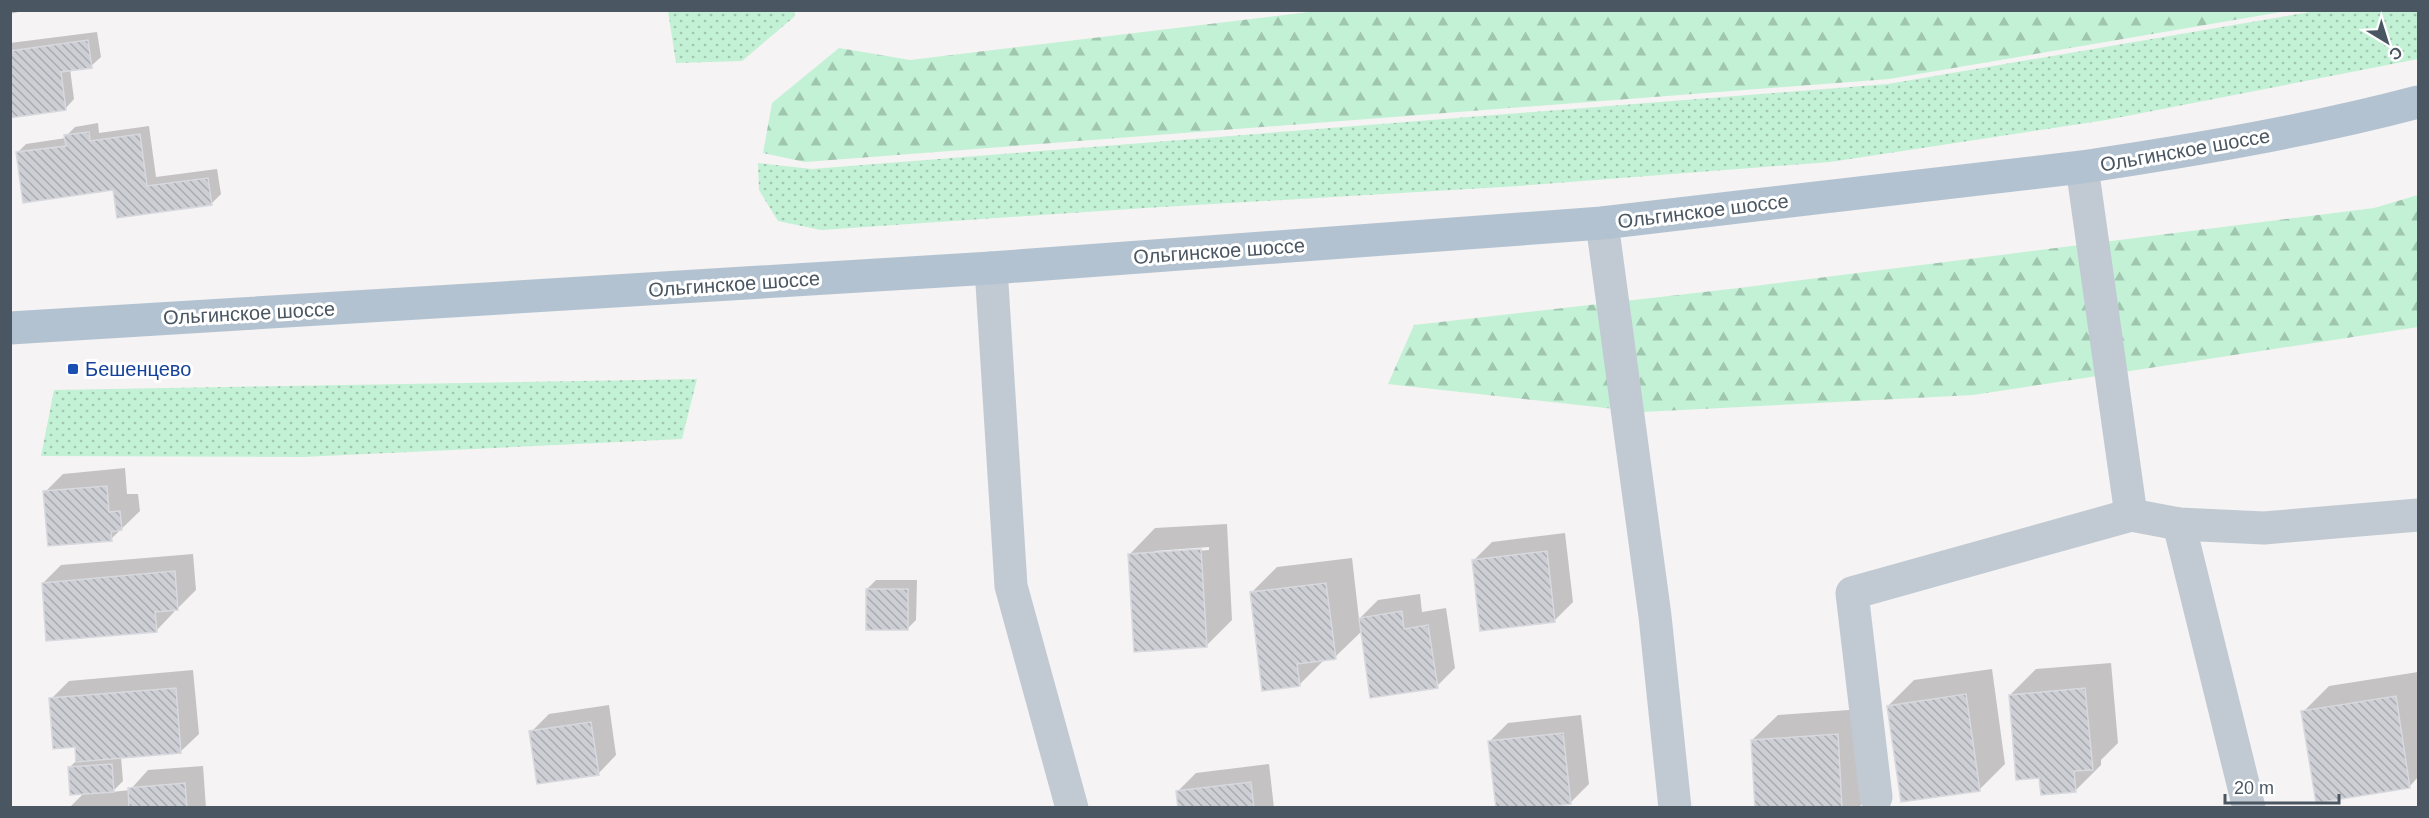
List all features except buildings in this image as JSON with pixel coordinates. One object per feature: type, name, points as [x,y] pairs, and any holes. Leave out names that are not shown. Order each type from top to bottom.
[{"type":"main road","name":"Ольгинское шоссе","points":[[10,328],[991,268],[1602,223],[2082,167],[2297,131],[2418,102]]},
{"type":"street","points":[[2082,167],[2132,515]]},
{"type":"street","points":[[1602,223],[1655,616],[1675,807]]},
{"type":"street","points":[[991,268],[1011,586],[1072,807]]},
{"type":"street","points":[[1876,797],[1852,593],[2132,515],[2179,524],[2264,528],[2418,515]]},
{"type":"street","points":[[2179,524],[2249,807]]},
{"type":"green space","points":[[668,10],[795,11],[794,17],[742,61],[676,63]]},
{"type":"green space","points":[[2321,10],[2418,11],[2418,59],[2106,120],[1830,162],[1519,186],[821,230],[778,221],[759,190],[758,163],[812,169],[1888,84]]},
{"type":"green space","points":[[1317,11],[2287,11],[1889,79],[805,162],[763,153],[772,103],[839,48],[910,60]]},
{"type":"green space","points":[[2418,195],[2418,327],[1973,395],[1642,412],[1388,384],[1414,325],[1739,288],[2374,208]]},
{"type":"green space","points":[[697,379],[682,439],[303,457],[41,456],[54,390]]},
{"type":"place","name":"Бешенцево","points":[[73,369]]}]
